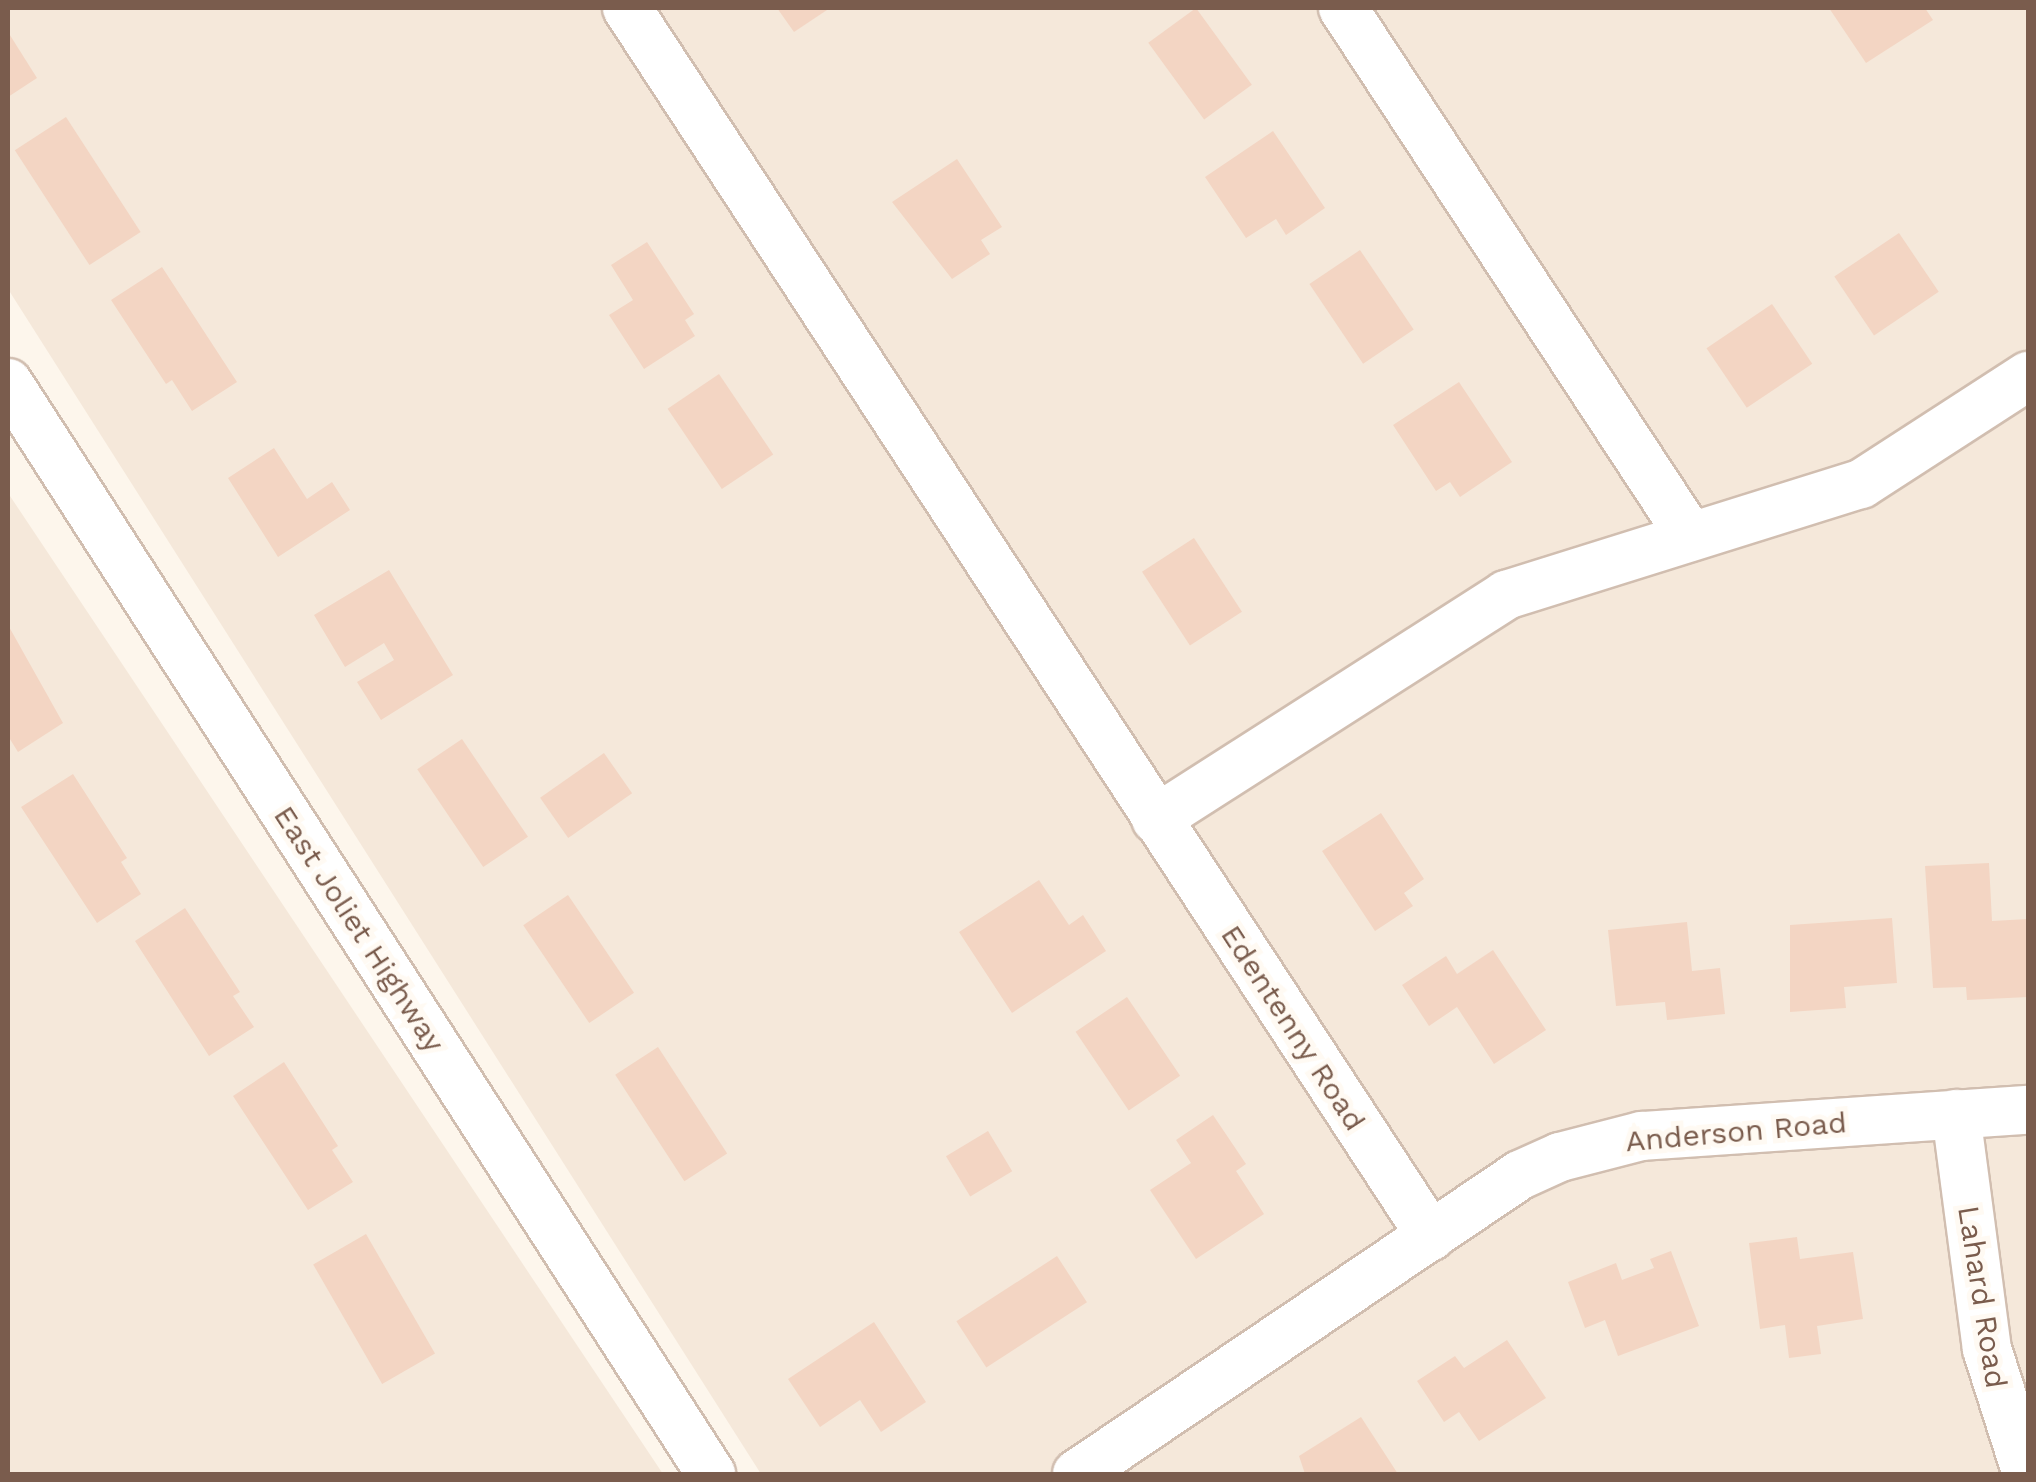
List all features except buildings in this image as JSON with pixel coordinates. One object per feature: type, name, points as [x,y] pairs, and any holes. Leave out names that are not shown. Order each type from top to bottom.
[{"type":"street","name":"Edentenny Road","points":[[627,8],[1431,1236]]},
{"type":"street","points":[[1343,8],[1690,536]]},
{"type":"street","points":[[1156,819],[1506,594],[1861,484],[2028,376]]},
{"type":"street","name":"East Joliet Highway","points":[[8,383],[711,1474]]},
{"type":"street","name":"Anderson Road","points":[[1077,1474],[1520,1175],[1600,1144],[2028,1110]]},
{"type":"street","name":"Lahard Road","points":[[1956,1114],[1986,1349],[2027,1474]]},
{"type":"shaded area","points":[[8,8],[2028,8],[2028,1474],[761,1474],[8,289]]},
{"type":"shaded area","points":[[8,493],[663,1474],[8,1474]]}]
